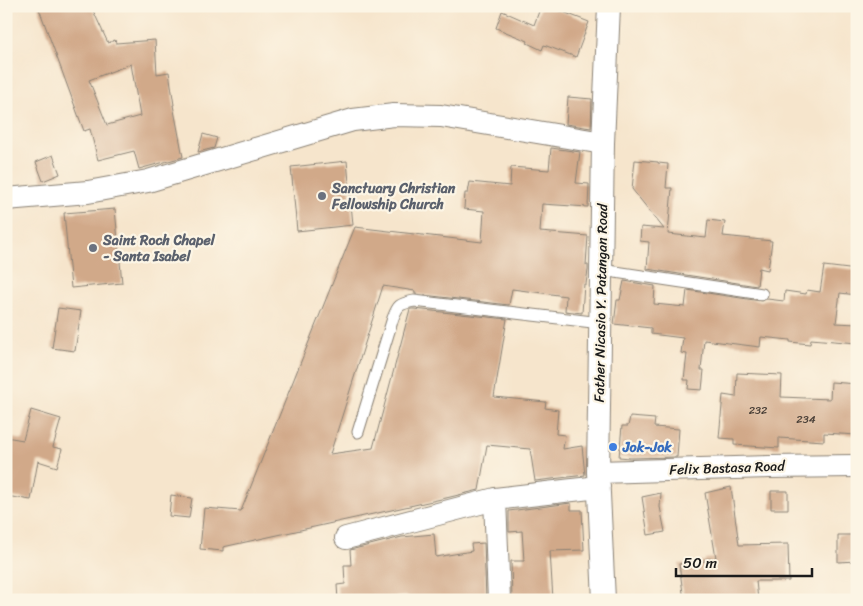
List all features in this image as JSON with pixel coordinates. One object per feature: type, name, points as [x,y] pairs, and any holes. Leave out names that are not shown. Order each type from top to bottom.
[{"type":"street","name":"Father Nicasio Y. Patangan Road","points":[[604,600],[598,479],[603,143],[608,7]]},
{"type":"street","points":[[6,199],[88,192],[148,181],[354,120],[394,115],[441,116],[603,143]]},
{"type":"street","name":"Felix Bastasa Road","points":[[346,538],[495,499],[598,479],[779,466],[857,466]]},
{"type":"street","points":[[495,499],[499,600]]},
{"type":"lane","points":[[602,270],[762,294]]},
{"type":"lane","points":[[358,432],[393,318],[397,307],[401,304],[414,301],[601,322]]},
{"type":"building","points":[[38,6],[91,6],[108,43],[115,40],[116,43],[155,40],[157,74],[169,72],[183,157],[139,169],[134,151],[98,160],[90,129],[84,131]],"holes":[[[131,64],[140,116],[107,125],[89,80]]]},
{"type":"building","points":[[541,6],[560,6],[558,10],[589,22],[576,57],[544,45],[542,50],[527,43],[528,41],[496,28],[502,11],[534,25]]},
{"type":"building","points":[[568,97],[592,99],[591,128],[566,124]]},
{"type":"building","points":[[203,134],[217,138],[214,148],[198,152]]},
{"type":"building","points":[[551,148],[580,152],[576,183],[589,184],[588,207],[542,204],[540,232],[588,236],[586,265],[588,265],[588,270],[586,284],[584,284],[582,313],[565,311],[566,296],[512,289],[509,305],[415,294],[415,291],[383,286],[330,454],[373,448],[410,309],[414,309],[507,319],[494,397],[546,402],[545,408],[558,410],[556,434],[565,435],[563,449],[582,446],[585,475],[535,481],[530,449],[487,445],[479,490],[223,547],[223,551],[200,549],[204,508],[241,511],[355,227],[482,242],[484,211],[464,209],[465,193],[468,193],[470,182],[510,186],[511,167],[549,170]]},
{"type":"building","points":[[53,155],[60,174],[43,181],[36,162]]},
{"type":"building","points":[[635,160],[668,164],[666,188],[672,188],[668,234],[706,238],[708,220],[725,222],[723,236],[772,241],[768,270],[759,268],[757,286],[647,269],[649,242],[640,241],[641,227],[664,229],[632,189]]},
{"type":"building","name":"Sanctuary Christian Fellowship Church","points":[[347,161],[353,225],[297,231],[291,167]]},
{"type":"building","name":"Saint Roch Chapel - Santa Isabel","points":[[115,209],[122,283],[71,288],[64,213]]},
{"type":"building","points":[[824,266],[857,270],[857,295],[840,293],[836,323],[857,324],[857,343],[811,339],[810,344],[761,337],[760,347],[704,340],[701,370],[704,370],[702,390],[688,389],[689,380],[684,380],[687,354],[681,353],[683,338],[651,334],[651,328],[614,324],[617,300],[620,300],[624,281],[655,286],[654,304],[685,307],[687,290],[761,301],[767,299],[784,301],[785,291],[806,294],[807,290],[820,292]]},
{"type":"building","points":[[58,308],[81,311],[75,351],[52,348]]},
{"type":"building","points":[[737,373],[782,375],[781,397],[830,399],[831,382],[857,384],[857,435],[824,433],[824,441],[779,438],[779,448],[734,445],[734,439],[719,438],[723,395],[736,397]]},
{"type":"building","points":[[31,410],[61,419],[53,447],[62,449],[57,467],[38,461],[31,500],[6,496],[6,437],[23,440]]},
{"type":"building","points":[[630,417],[655,419],[654,427],[679,429],[677,457],[619,457],[622,426],[628,426]]},
{"type":"building","points":[[731,487],[739,545],[788,544],[789,581],[756,581],[758,600],[684,600],[679,564],[716,558],[705,493]]},
{"type":"building","points":[[771,491],[788,491],[788,509],[771,509]]},
{"type":"building","points":[[661,493],[660,507],[665,532],[648,535],[642,497]]},
{"type":"building","points":[[171,495],[192,498],[189,518],[169,516]]},
{"type":"building","points":[[571,503],[571,510],[582,510],[584,550],[550,551],[553,600],[512,600],[511,561],[524,561],[522,531],[509,532],[509,511]]},
{"type":"building","points":[[434,534],[436,557],[472,551],[471,544],[484,543],[486,600],[408,600],[408,596],[371,600],[338,600],[337,585],[345,584],[344,565],[351,565],[350,550],[402,537]]},
{"type":"building","points":[[838,535],[857,535],[857,561],[838,562]]},
{"type":"place","name":"Sanctuary Christian Fellowship Church","points":[[322,196]]},
{"type":"place","name":"Saint Roch Chapel - Santa Isabel","points":[[93,248]]},
{"type":"place","name":"Jok-Jok","points":[[613,447]]}]
